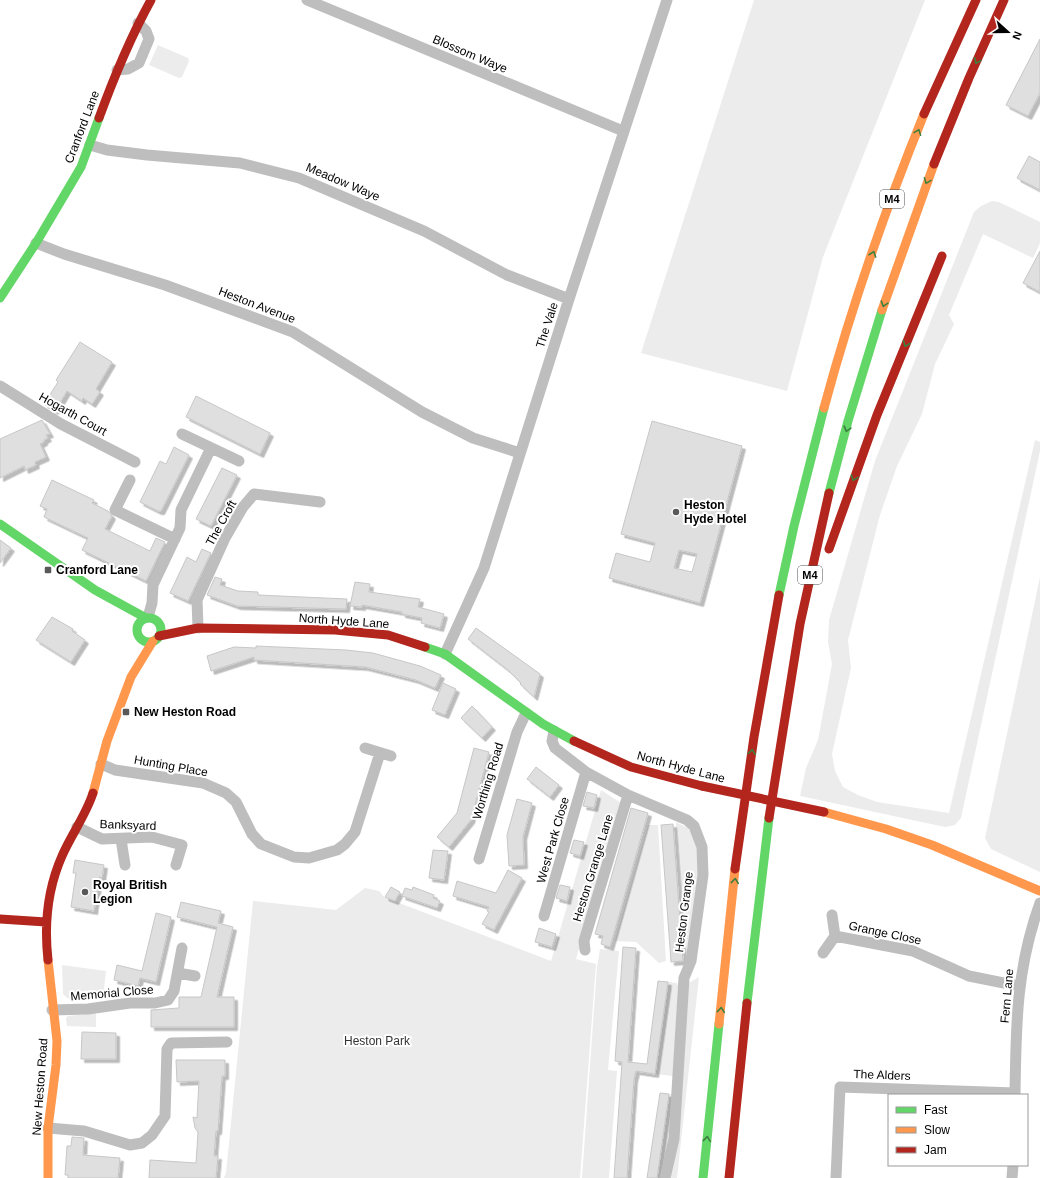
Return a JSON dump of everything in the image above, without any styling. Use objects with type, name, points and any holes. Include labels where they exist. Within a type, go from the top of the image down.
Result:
[{"type":"main road","name":"Cranford Lane","points":[[0,298],[70,187],[90,145],[117,70],[138,23],[151,0]]},
{"type":"main road","name":"M4","points":[[703,1178],[749,768],[764,675],[786,560],[816,440],[855,304],[892,198],[932,95],[976,0]]},
{"type":"main road","name":"M4","points":[[729,1178],[760,892],[775,773],[788,689],[809,580],[834,477],[876,328],[914,216],[952,117],[1004,0]]},
{"type":"main road","points":[[932,95],[952,29]]},
{"type":"main road","points":[[827,556],[833,534],[877,415],[942,256]]},
{"type":"main road","points":[[0,524],[114,602],[131,608],[150,619],[161,628],[156,638],[146,642],[137,633],[114,602]]},
{"type":"main road","points":[[788,689],[818,586]]},
{"type":"main road","points":[[137,633],[139,622],[150,619]]},
{"type":"main road","name":"North Hyde Lane","points":[[150,619],[194,628],[335,630],[388,635],[445,654],[526,713],[554,731],[584,747],[631,767],[702,786],[824,812],[886,828],[932,845],[1040,891]]},
{"type":"main road","name":"North Hyde Lane","points":[[156,638],[194,628]]},
{"type":"main road","name":"New Heston Road","points":[[131,677],[137,633]]},
{"type":"main road","name":"New Heston Road","points":[[48,1178],[48,1128],[57,1041],[52,1010],[46,922],[50,890],[56,870],[91,798],[116,715],[131,677],[156,638]]},
{"type":"main road","points":[[0,919],[46,922]]},
{"type":"street","name":"Blossom Waye","points":[[307,0],[623,131]]},
{"type":"street","name":"The Vale","points":[[445,654],[484,568],[623,131],[667,0]]},
{"type":"street","points":[[117,70],[128,69],[140,63],[149,40],[146,31],[138,23]]},
{"type":"street","name":"Meadow Waye","points":[[90,145],[106,150],[147,156],[240,164],[299,178],[424,231],[507,275],[569,299]]},
{"type":"street","name":"Heston Avenue","points":[[36,243],[64,254],[165,285],[293,332],[422,412],[473,438],[520,453]]},
{"type":"street","name":"Hogarth Court","points":[[0,386],[61,424],[135,462]]},
{"type":"street","points":[[182,434],[239,461]]},
{"type":"street","points":[[150,619],[153,585],[180,528],[181,510],[211,448]]},
{"type":"street","points":[[130,480],[115,510],[175,539]]},
{"type":"street","name":"The Croft","points":[[194,628],[197,600],[226,538],[243,507],[254,494],[320,502]]},
{"type":"street","name":"Worthing Road","points":[[479,859],[517,732],[526,713]]},
{"type":"street","name":"Heston Grange","points":[[554,731],[552,741],[555,748],[586,772],[628,795],[688,820],[694,826],[702,847],[703,875],[691,960],[684,978],[674,1139],[665,1178]]},
{"type":"street","points":[[365,748],[391,756]]},
{"type":"street","name":"Hunting Place","points":[[101,764],[115,770],[203,783],[216,788],[226,793],[236,802],[252,834],[261,844],[294,857],[309,858],[337,850],[345,844],[355,832],[380,753]]},
{"type":"street","name":"West Park Close","points":[[544,916],[586,772]]},
{"type":"street","name":"Heston Grange Lane","points":[[585,950],[584,941],[628,795]]},
{"type":"street","name":"Banksyard","points":[[77,827],[97,838],[152,837],[182,845],[176,865]]},
{"type":"street","points":[[122,838],[125,865]]},
{"type":"street","name":"Fern Lane","points":[[1015,1094],[1019,986],[1027,946],[1040,903]]},
{"type":"street","name":"Grange Close","points":[[824,954],[835,936],[832,915]]},
{"type":"street","name":"Grange Close","points":[[835,936],[913,951],[969,976],[1019,986]]},
{"type":"street","name":"Memorial Close","points":[[52,1010],[88,1009],[130,1003],[155,1003],[168,1000],[174,990],[182,948]]},
{"type":"street","points":[[178,973],[195,976]]},
{"type":"street","points":[[48,1128],[84,1131],[130,1145],[142,1143],[152,1135],[165,1116],[167,1049],[171,1043],[227,1042]]},
{"type":"street","name":"The Alders","points":[[836,1178],[840,1087],[1015,1094]]},
{"type":"street","points":[[1012,1178],[1013,1166]]},
{"type":"green space","points":[[754,0],[925,0],[823,257],[787,391],[641,353]]},
{"type":"green space","points":[[158,45],[188,58],[189,61],[182,77],[179,78],[149,65]]},
{"type":"green space","points":[[992,201],[999,202],[1040,222],[1040,243],[1033,258],[983,234],[949,315],[954,324],[935,364],[922,414],[897,466],[880,515],[848,640],[851,668],[832,754],[835,771],[843,787],[858,795],[877,802],[949,813],[1035,440],[1040,442],[1040,451],[961,818],[955,825],[945,827],[800,796],[806,768],[818,740],[832,664],[828,642],[829,620],[875,461],[974,212],[981,206]]},
{"type":"green space","points":[[1040,577],[1040,872],[991,849],[985,838]]},
{"type":"green space","name":"Heston Park","points":[[601,790],[621,803],[576,959],[596,964],[580,1178],[224,1178],[226,1173],[253,901],[336,910],[365,888],[379,891],[384,897],[551,961]]},
{"type":"green space","points":[[676,822],[688,828],[693,835],[700,859],[686,959]]},
{"type":"green space","points":[[648,825],[658,825],[666,961],[659,963],[636,942],[615,941]]},
{"type":"green space","points":[[600,949],[619,951],[608,1070],[617,1071],[609,1178],[582,1178],[597,967]]},
{"type":"green space","points":[[62,965],[106,971],[103,997],[96,998],[95,990],[83,991],[84,999],[72,1000],[65,996],[63,994]]},
{"type":"green space","points":[[699,977],[677,1178],[670,1178],[687,984]]},
{"type":"green space","points":[[668,982],[677,983],[678,986],[673,1076],[655,1074]]},
{"type":"green space","points":[[96,1013],[96,1027],[67,1026],[66,1018],[68,1016]]},
{"type":"green space","points":[[669,1094],[676,1095],[663,1178],[657,1178]]},
{"type":"building","points":[[1040,39],[1040,93],[1028,116],[1006,105]]},
{"type":"building","points":[[1029,156],[1040,162],[1040,190],[1017,178]]},
{"type":"building","points":[[1040,251],[1040,292],[1023,283]]},
{"type":"building","points":[[80,342],[112,362],[96,389],[100,392],[92,404],[83,398],[82,401],[67,391],[55,411],[44,404],[58,382],[56,380]]},
{"type":"building","points":[[196,396],[270,433],[260,454],[186,417]]},
{"type":"building","points":[[42,420],[50,434],[46,435],[48,438],[40,444],[46,457],[35,462],[36,465],[25,470],[24,466],[0,478],[0,439]]},
{"type":"building","name":"Heston Hyde Hotel","points":[[652,421],[742,446],[700,603],[609,578],[616,553],[650,562],[655,543],[621,534]],"holes":[[[679,550],[697,554],[692,572],[674,568]]]},
{"type":"building","points":[[174,447],[189,455],[161,511],[158,511],[140,502],[160,461],[166,464]]},
{"type":"building","points":[[222,468],[237,475],[211,526],[196,519]]},
{"type":"building","points":[[52,480],[94,500],[92,503],[108,511],[112,516],[105,529],[150,551],[156,538],[165,542],[146,581],[82,550],[88,538],[44,517],[47,509],[40,506]]},
{"type":"building","points":[[0,540],[11,548],[0,563]]},
{"type":"building","points":[[202,549],[211,553],[188,601],[170,593],[187,557],[196,562]]},
{"type":"building","points":[[215,577],[222,579],[220,585],[238,591],[258,592],[258,595],[347,599],[346,609],[237,606],[207,595]]},
{"type":"building","points":[[355,582],[370,584],[369,592],[420,599],[418,607],[444,614],[440,628],[421,623],[422,618],[402,614],[402,612],[362,605],[362,607],[350,606]]},
{"type":"building","points":[[52,617],[73,629],[72,631],[85,640],[71,662],[36,640]]},
{"type":"building","points":[[476,628],[540,674],[534,697],[508,670],[468,639]]},
{"type":"building","points":[[256,646],[346,650],[373,653],[420,666],[441,675],[435,688],[416,680],[365,667],[254,660],[254,657],[211,671],[207,656],[234,647],[256,648]]},
{"type":"building","points":[[443,683],[456,689],[445,715],[432,710]]},
{"type":"building","points":[[472,706],[492,727],[482,738],[461,718]]},
{"type":"building","points":[[474,748],[489,752],[471,820],[449,847],[437,837],[457,813]]},
{"type":"building","points":[[536,767],[559,785],[550,797],[527,779]]},
{"type":"building","points":[[587,792],[597,795],[594,808],[583,806]]},
{"type":"building","points":[[517,799],[532,803],[523,837],[524,865],[509,866],[507,835]]},
{"type":"building","points":[[631,808],[648,813],[610,947],[601,944],[603,936],[595,934]]},
{"type":"building","points":[[673,824],[683,961],[671,962],[661,825]]},
{"type":"building","points":[[574,840],[584,842],[580,856],[570,853]]},
{"type":"building","points":[[433,850],[448,851],[444,880],[429,878]]},
{"type":"building","name":"Royal British Legion","points":[[75,860],[104,865],[102,878],[99,877],[94,911],[71,907],[76,873],[73,873]]},
{"type":"building","points":[[508,870],[522,878],[494,930],[482,924],[489,912],[487,911],[489,907],[453,896],[457,881],[496,893]]},
{"type":"building","points":[[560,885],[570,887],[567,901],[556,898]]},
{"type":"building","points":[[391,887],[400,892],[395,901],[385,897]]},
{"type":"building","points":[[413,887],[434,895],[433,898],[440,901],[437,908],[402,896],[405,888],[412,890]]},
{"type":"building","points":[[181,902],[221,911],[218,923],[233,927],[217,997],[234,997],[234,1027],[151,1027],[151,1010],[179,1008],[179,997],[201,997],[217,927],[177,917]]},
{"type":"building","points":[[156,913],[171,917],[156,982],[140,978],[138,986],[114,980],[117,965],[142,971]]},
{"type":"building","points":[[539,928],[556,934],[552,947],[535,942]]},
{"type":"building","points":[[623,947],[636,948],[628,1062],[647,1064],[658,981],[668,982],[655,1074],[636,1071],[634,1079],[627,1178],[614,1178],[622,1062],[615,1061]]},
{"type":"building","points":[[82,1032],[116,1033],[116,1059],[81,1059]]},
{"type":"building","points":[[176,1060],[225,1060],[225,1076],[222,1076],[218,1131],[216,1131],[214,1156],[218,1156],[216,1178],[149,1178],[150,1160],[196,1163],[198,1132],[195,1128],[193,1117],[197,1118],[199,1081],[177,1082]]},
{"type":"building","points":[[660,1093],[669,1094],[657,1178],[647,1178]]},
{"type":"building","points":[[72,1137],[84,1138],[83,1155],[120,1158],[118,1178],[68,1178],[68,1175],[65,1175],[67,1146],[71,1146]]},
{"type":"traffic: fast","points":[[0,298],[36,243],[81,167],[99,118]]},
{"type":"traffic: fast","points":[[829,493],[848,421],[882,310]]},
{"type":"traffic: fast","points":[[779,595],[794,526],[824,408]]},
{"type":"traffic: fast","points":[[0,524],[95,590],[146,618]]},
{"type":"traffic: fast","points":[[149,618],[158,621],[161,630],[158,639],[149,642],[140,639],[137,630],[140,621],[149,618]]},
{"type":"traffic: fast","points":[[425,647],[445,654],[543,724],[574,741]]},
{"type":"traffic: fast","points":[[747,1003],[769,818]]},
{"type":"traffic: fast","points":[[703,1178],[719,1024]]},
{"type":"traffic: slow","points":[[824,408],[857,296],[896,186],[924,114]]},
{"type":"traffic: slow","points":[[882,310],[934,164]]},
{"type":"traffic: slow","points":[[93,793],[107,741],[131,677],[153,641]]},
{"type":"traffic: slow","points":[[824,812],[886,829],[932,845],[1040,891]]},
{"type":"traffic: slow","points":[[719,1024],[735,869]]},
{"type":"traffic: slow","points":[[48,960],[57,1041],[56,1065],[48,1128],[48,1178]]},
{"type":"traffic: jam","points":[[99,118],[123,58],[151,0]]},
{"type":"traffic: jam","points":[[924,114],[976,0]]},
{"type":"traffic: jam","points":[[934,164],[969,78],[1004,0]]},
{"type":"traffic: jam","points":[[829,549],[877,415],[942,256]]},
{"type":"traffic: jam","points":[[769,818],[800,624],[829,493]]},
{"type":"traffic: jam","points":[[735,869],[754,737],[779,595]]},
{"type":"traffic: jam","points":[[159,636],[198,628],[335,630],[388,635],[425,647]]},
{"type":"traffic: jam","points":[[574,741],[631,767],[702,786]]},
{"type":"traffic: jam","points":[[702,786],[824,812]]},
{"type":"traffic: jam","points":[[48,960],[46,933],[48,907],[53,882],[62,856],[93,793]]},
{"type":"traffic: jam","points":[[0,919],[46,922]]},
{"type":"traffic: jam","points":[[729,1178],[747,1003]]},
{"type":"place","name":"Heston Hyde Hotel","points":[[676,512]]},
{"type":"place","name":"Cranford Lane","points":[[48,570]]},
{"type":"place","name":"New Heston Road","points":[[126,712]]},
{"type":"place","name":"Royal British Legion","points":[[85,892]]}]
